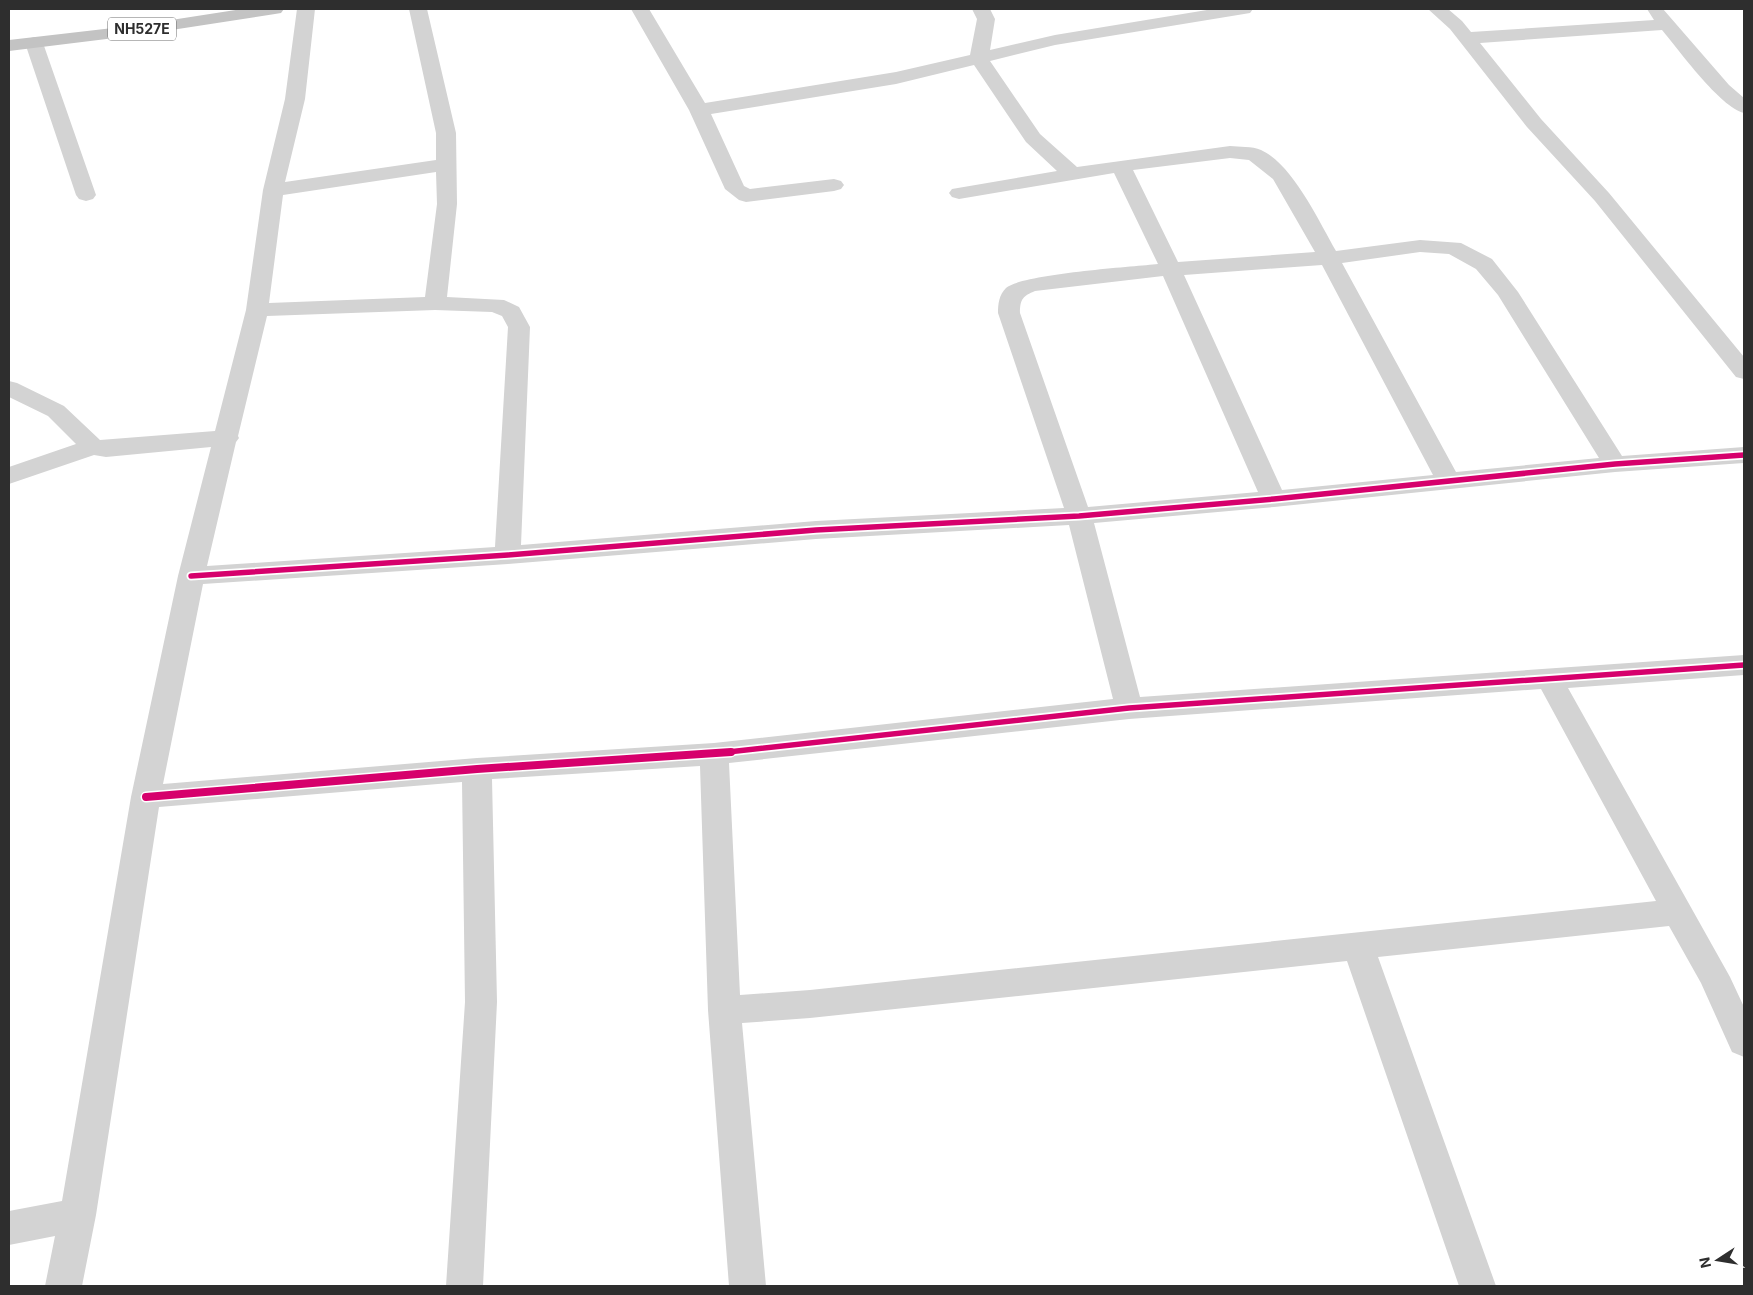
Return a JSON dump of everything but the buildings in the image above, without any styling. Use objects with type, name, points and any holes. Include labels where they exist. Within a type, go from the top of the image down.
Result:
[{"type":"highway","name":"NH527E","points":[[9,46],[139,30],[275,9]]},
{"type":"street","points":[[63,1286],[78,1215],[146,797],[191,576],[257,310],[274,190],[295,100],[306,9]]},
{"type":"street","points":[[418,9],[446,133],[447,204],[435,303]]},
{"type":"street","points":[[640,9],[699,110],[735,189],[746,196],[834,185]]},
{"type":"street","points":[[980,9],[986,19],[979,58],[1033,138],[1072,174]]},
{"type":"street","points":[[699,110],[896,78],[1018,47],[1244,9]]},
{"type":"street","points":[[1437,9],[1456,25],[1534,123],[1602,197],[1744,372]]},
{"type":"street","points":[[1654,9],[1722,89],[1744,107]]},
{"type":"street","points":[[1466,38],[1667,24]]},
{"type":"street","points":[[34,43],[86,195]]},
{"type":"street","points":[[959,193],[1121,166],[1230,152],[1254,154],[1281,175],[1329,258],[1448,480]]},
{"type":"street","points":[[274,190],[446,165]]},
{"type":"street","points":[[1121,166],[1171,269],[1274,499]]},
{"type":"street","points":[[1129,708],[1079,516],[1009,313],[1008,300],[1014,292],[1031,285],[1171,269],[1329,258],[1420,246],[1453,248],[1484,264],[1507,292],[1615,464]]},
{"type":"street","points":[[257,310],[435,303],[496,305],[511,312],[519,327],[508,555]]},
{"type":"street","points":[[9,388],[56,411],[93,447],[106,450],[226,438]]},
{"type":"street","points":[[9,476],[93,447]]},
{"type":"street","points":[[191,576],[508,555],[816,530],[1079,516],[1274,499],[1615,464],[1744,455]]},
{"type":"street","points":[[146,797],[477,769],[714,754],[1129,708],[1744,665]]},
{"type":"street","points":[[1549,679],[1714,977],[1744,1042]]},
{"type":"street","points":[[714,754],[724,1010],[747,1286]]},
{"type":"street","points":[[464,1286],[481,1002],[477,769]]},
{"type":"street","points":[[724,1010],[810,1004],[1678,912]]},
{"type":"street","points":[[1358,947],[1477,1286]]},
{"type":"street","points":[[9,1228],[78,1215]]},
{"type":"cycle path","points":[[191,576],[508,555],[816,530],[1079,516],[1274,499],[1615,464],[1744,455]]},
{"type":"cycle path","points":[[146,797],[477,769],[714,754],[1129,708],[1744,665]]}]
